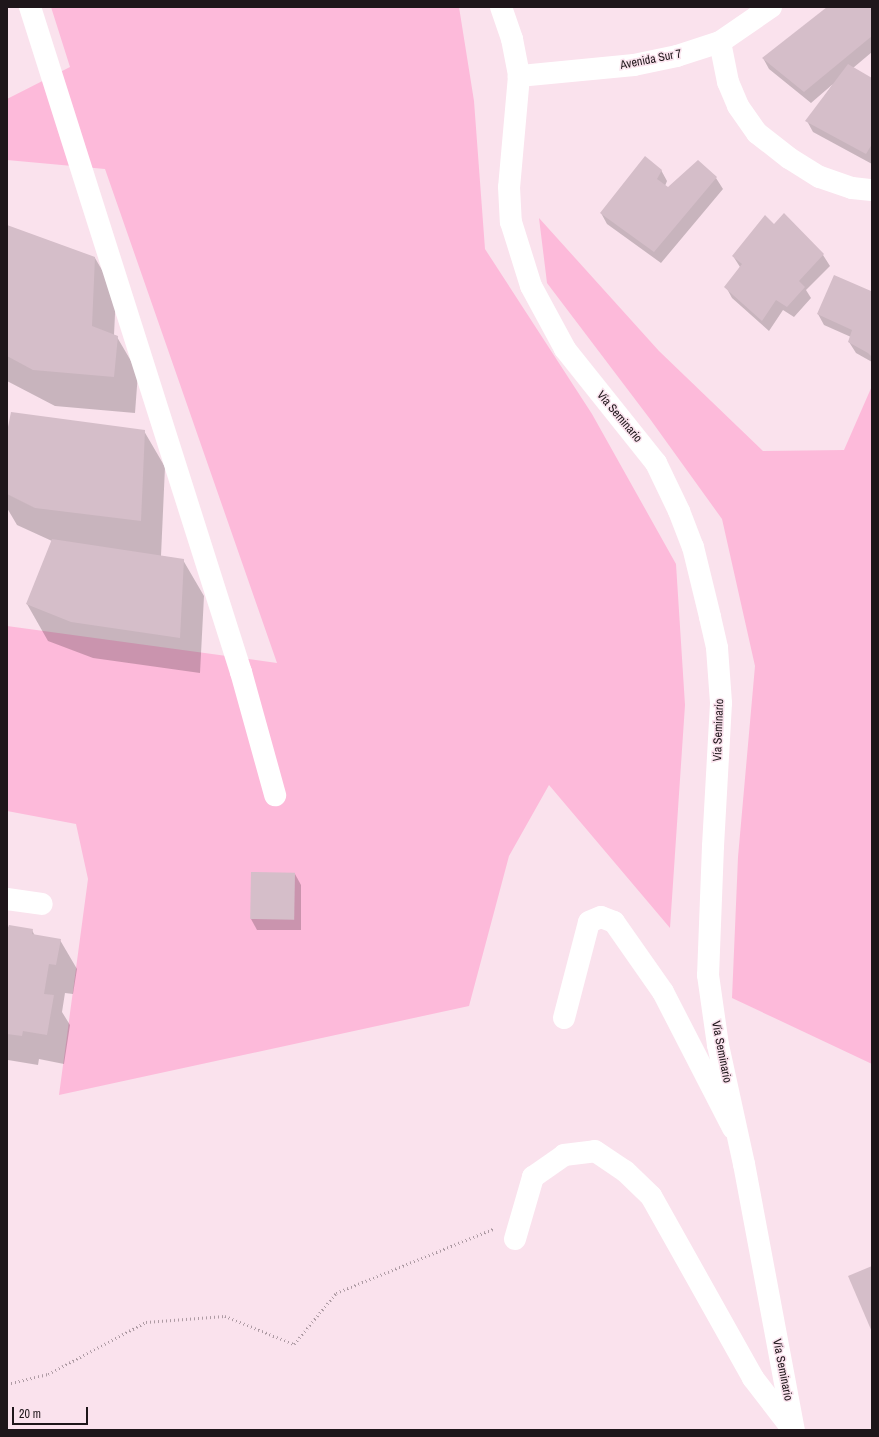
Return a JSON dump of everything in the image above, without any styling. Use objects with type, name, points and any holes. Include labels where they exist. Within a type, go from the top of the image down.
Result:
[{"type":"main road","points":[[30,7],[241,672],[275,795]]},
{"type":"main road","name":"Vía Seminario","points":[[501,7],[512,39],[519,76],[509,187],[511,222],[531,286],[566,349],[656,463],[679,511],[693,547],[715,640],[721,703],[708,975],[718,1045],[738,1139],[793,1430]]},
{"type":"main road","name":"Avenida Sur 7","points":[[519,76],[634,65],[677,56],[720,42],[771,7]]},
{"type":"main road","points":[[720,42],[728,82],[738,106],[757,133],[789,158],[820,177],[852,188],[872,190]]},
{"type":"main road","points":[[7,899],[42,904]]},
{"type":"main road","points":[[564,1018],[589,922],[601,916],[614,922],[663,992],[738,1139]]},
{"type":"main road","points":[[515,1239],[533,1177],[564,1155],[595,1151],[625,1170],[651,1196],[753,1378],[793,1430]]},
{"type":"path","points":[[7,1384],[48,1374],[146,1322],[225,1316],[294,1344],[336,1292],[521,1218]]},
{"type":"shaded area","points":[[51,7],[459,7],[474,101],[485,249],[592,414],[676,564],[685,705],[670,928],[549,785],[509,856],[469,1006],[59,1095],[88,879],[76,824],[7,811],[7,626],[277,663],[105,169],[7,160],[7,99],[70,67]]},
{"type":"shaded area","points":[[539,218],[659,351],[763,451],[844,450],[872,386],[872,1064],[732,998],[738,857],[755,666],[722,519],[650,419],[547,283]]},
{"type":"building","points":[[827,7],[872,7],[872,36],[804,92],[762,58]]},
{"type":"building","points":[[848,64],[872,78],[872,144],[866,154],[805,121]]},
{"type":"building","points":[[645,156],[662,170],[657,179],[668,187],[698,160],[717,177],[654,252],[600,213]]},
{"type":"building","points":[[784,213],[824,254],[799,281],[805,287],[787,307],[776,300],[762,321],[724,287],[742,264],[732,256],[765,215],[774,224]]},
{"type":"building","points":[[7,225],[95,257],[92,326],[118,336],[114,377],[33,370],[7,356]]},
{"type":"building","points":[[834,275],[871,291],[872,290],[872,357],[868,353],[848,342],[852,330],[817,314]]},
{"type":"building","points":[[11,412],[145,430],[141,521],[35,508],[7,494],[7,432]]},
{"type":"building","points":[[52,539],[184,559],[180,638],[71,622],[26,604]]},
{"type":"building","points":[[251,872],[295,873],[294,920],[250,919]]},
{"type":"building","points":[[9,925],[33,929],[32,934],[61,939],[56,965],[49,964],[44,994],[54,995],[47,1035],[23,1031],[22,1036],[7,1034],[7,930]]},
{"type":"building","points":[[872,1266],[872,1332],[848,1276]]}]
